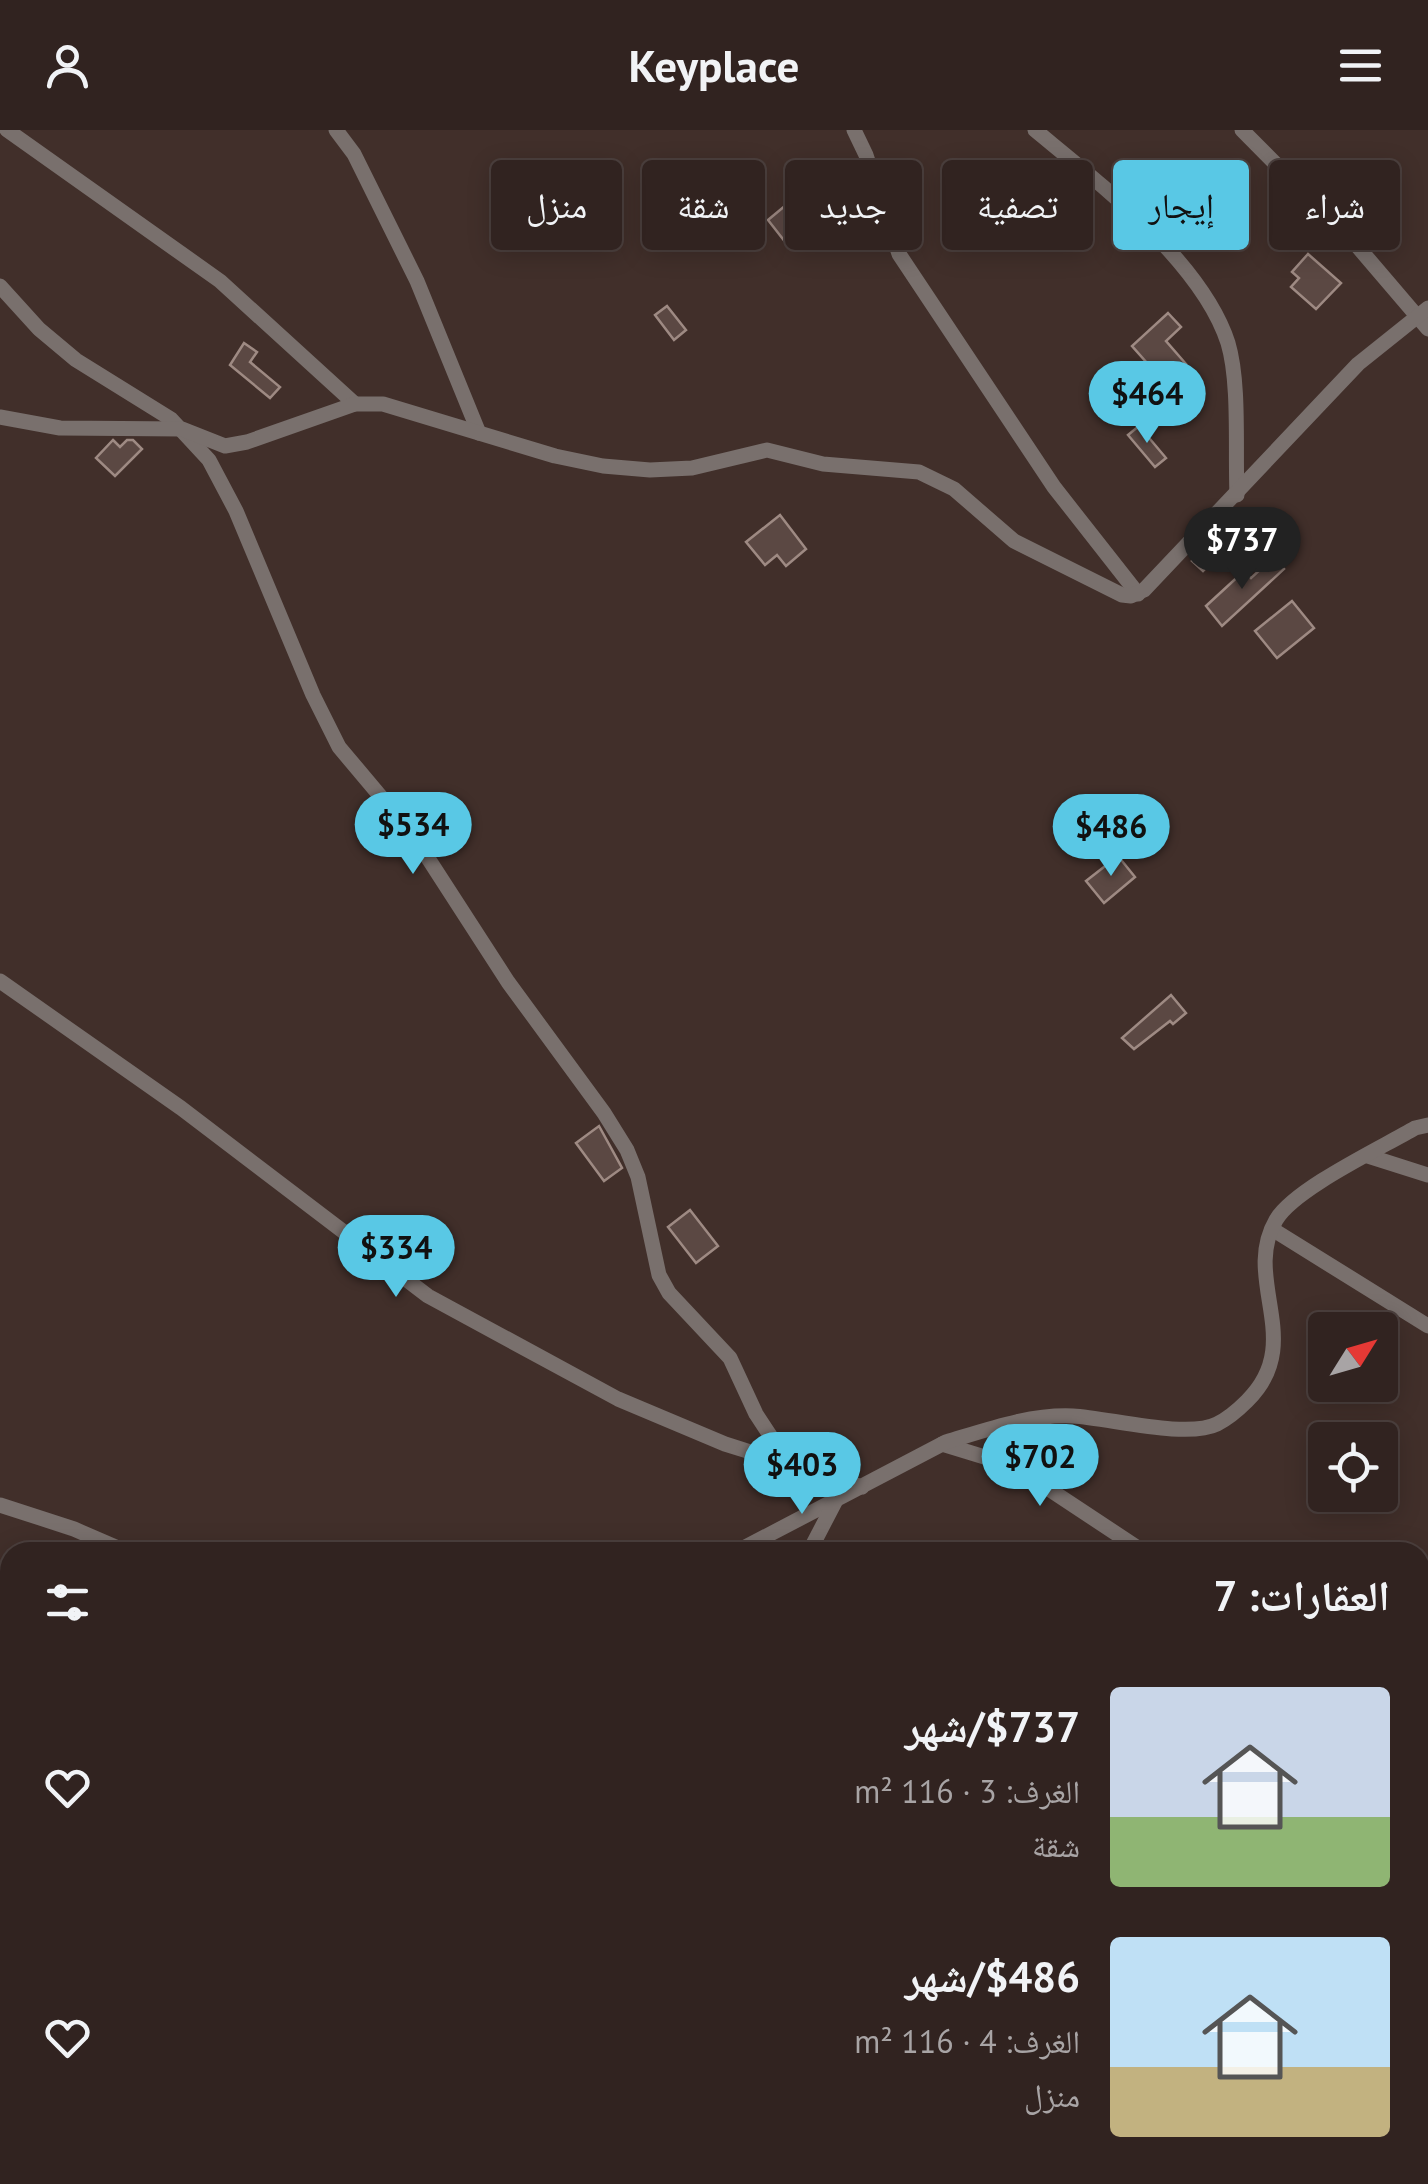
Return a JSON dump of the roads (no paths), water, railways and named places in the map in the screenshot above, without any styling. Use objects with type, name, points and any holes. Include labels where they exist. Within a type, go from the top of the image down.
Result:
[{"type":"street","points":[[7,130],[220,281],[356,404]]},
{"type":"street","points":[[336,130],[354,154],[417,281],[478,433]]},
{"type":"street","points":[[854,130],[899,254],[1054,487],[1138,594]]},
{"type":"street","points":[[1035,130],[1157,239],[1205,294],[1217,314],[1229,346],[1233,382],[1237,495]]},
{"type":"street","points":[[0,417],[60,428],[182,430],[224,446],[248,442],[356,404],[383,404],[580,463],[619,468],[711,466],[749,452],[767,450],[823,464],[918,472],[954,488],[1014,541],[1122,595],[1138,594],[1237,495],[1358,364],[1425,318],[1242,130]]},
{"type":"street","points":[[0,286],[39,329],[76,360],[171,418],[209,460],[236,510],[339,747],[413,835],[508,982],[604,1113],[638,1177],[654,1259],[664,1284],[730,1358],[756,1414],[779,1449],[812,1471]]},
{"type":"street","points":[[0,982],[181,1108],[428,1296],[618,1399],[724,1444],[862,1487]]},
{"type":"street","points":[[756,1542],[942,1444],[1040,1418],[1071,1416],[1193,1430],[1216,1425],[1243,1405],[1272,1368],[1274,1335],[1266,1267],[1272,1228],[1278,1216],[1300,1197],[1416,1128],[1428,1125]]},
{"type":"street","points":[[1368,1156],[1428,1175]]},
{"type":"street","points":[[1272,1228],[1428,1326]]},
{"type":"street","points":[[942,1444],[1014,1466],[1129,1542]]},
{"type":"street","points":[[814,1542],[836,1502]]},
{"type":"street","points":[[0,1505],[105,1542]]}]
